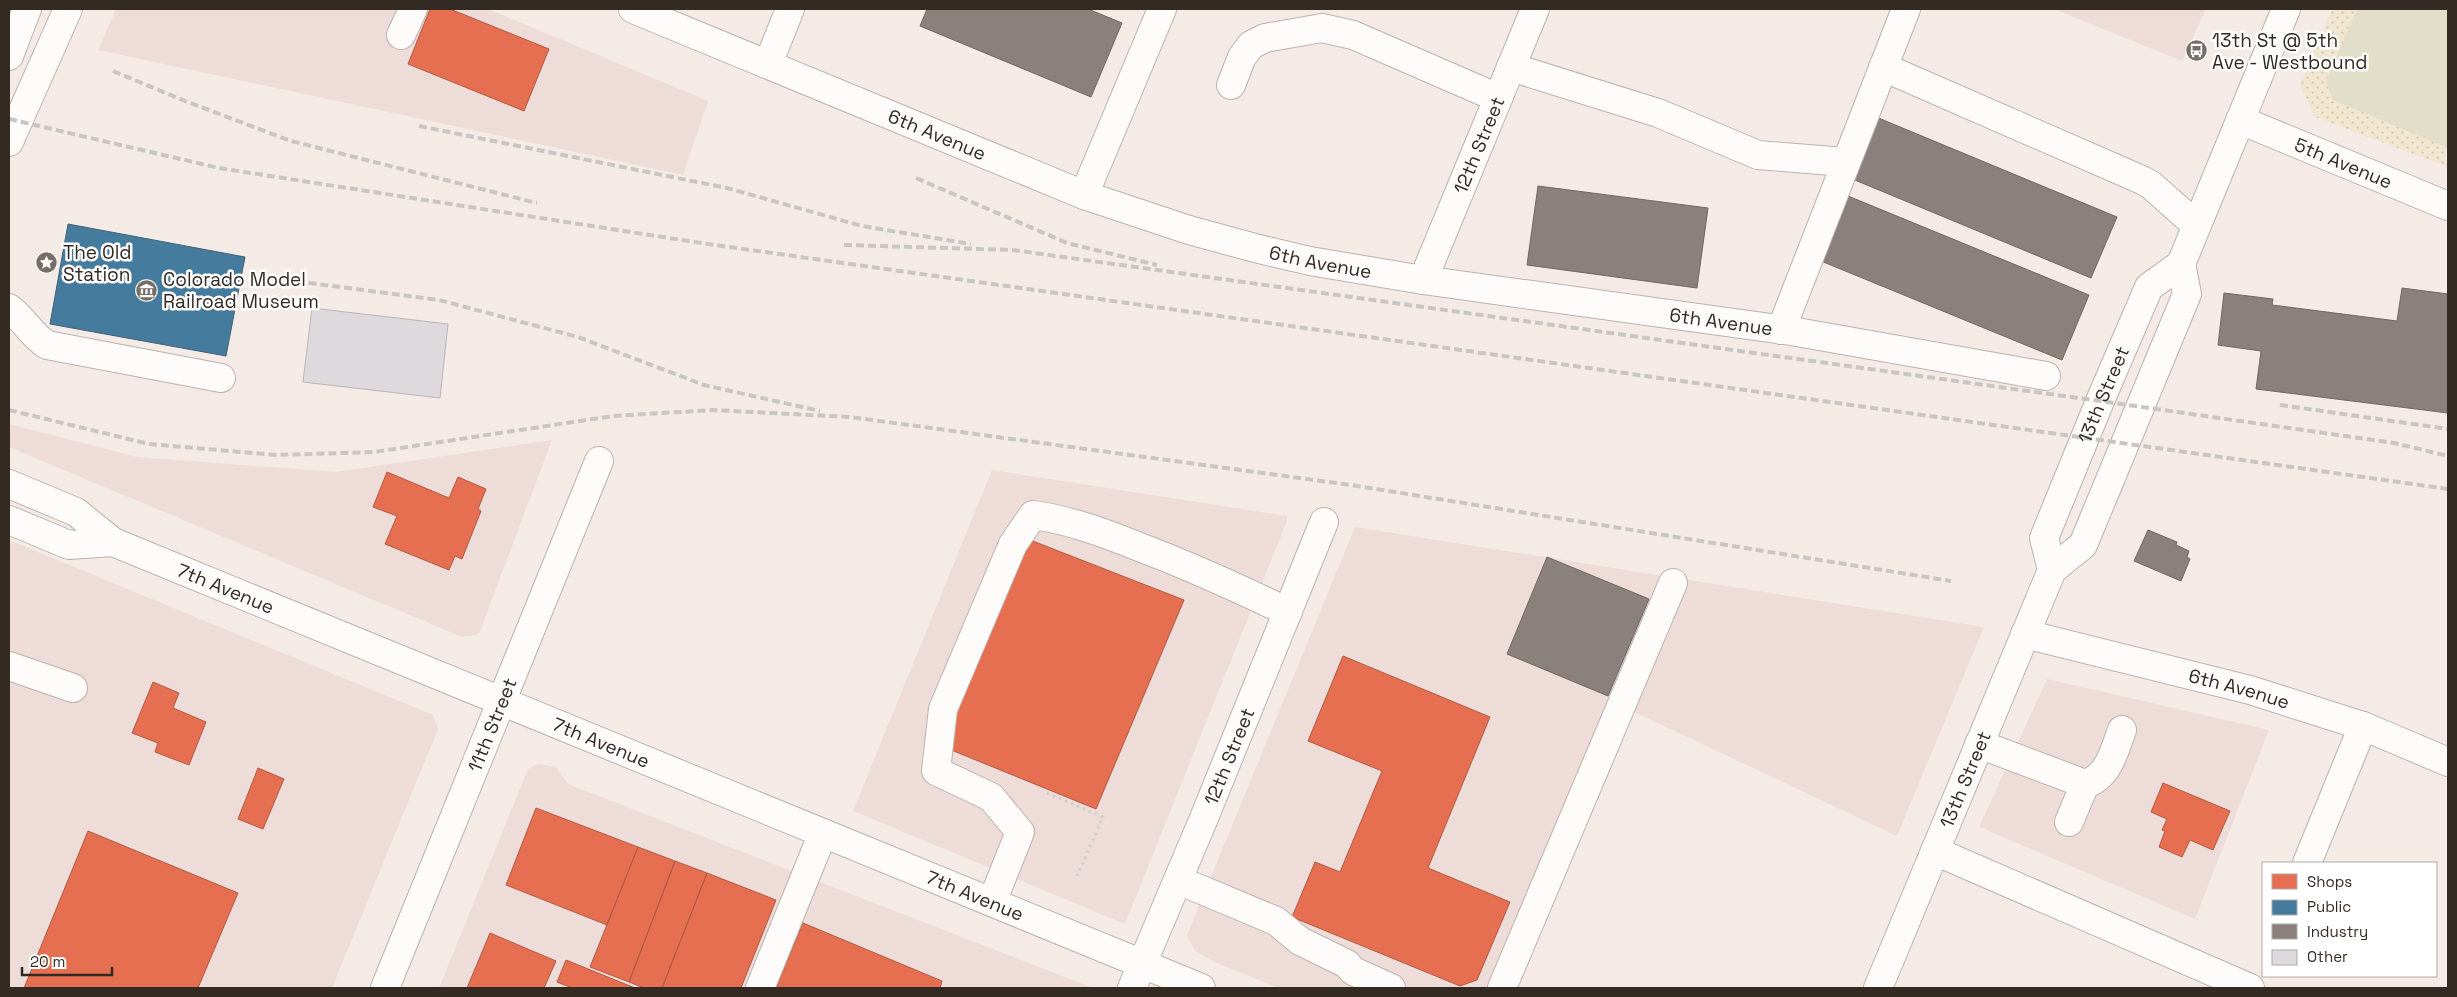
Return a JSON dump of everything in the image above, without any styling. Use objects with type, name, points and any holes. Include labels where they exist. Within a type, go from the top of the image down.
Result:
[{"type":"street","points":[[11,46],[27,9]]},
{"type":"street","points":[[9,142],[68,9]]},
{"type":"street","points":[[401,35],[413,9]]},
{"type":"street","name":"6th Avenue","points":[[633,9],[1084,195],[1172,224],[1255,248],[1310,261],[1423,280],[1781,330],[2046,376]]},
{"type":"street","points":[[768,64],[790,9]]},
{"type":"street","points":[[1084,195],[1162,9]]},
{"type":"street","name":"12th Street","points":[[1423,280],[1535,9]]},
{"type":"street","points":[[1781,330],[1906,9]]},
{"type":"street","points":[[2181,264],[2286,9]]},
{"type":"street","points":[[1231,85],[1242,57],[1251,45],[1265,38],[1322,28],[1354,35],[1498,98]]},
{"type":"street","points":[[1511,67],[1658,113],[1758,156],[1845,162]]},
{"type":"street","points":[[1883,67],[2142,180],[2151,185],[2196,225]]},
{"type":"street","name":"5th Avenue","points":[[2240,120],[2448,206]]},
{"type":"street","name":"13th Street","points":[[1878,988],[2052,570],[2083,546],[2188,294],[2181,264],[2149,287],[2100,401],[2044,538],[2052,570]]},
{"type":"street","points":[[9,308],[33,336],[47,345],[221,378]]},
{"type":"street","name":"11th Street","points":[[385,988],[599,461]]},
{"type":"street","name":"7th Avenue","points":[[9,484],[76,512],[113,542],[992,902],[1137,976],[1201,988]]},
{"type":"street","points":[[992,902],[1020,832],[991,797],[936,771],[943,709],[1013,544],[1033,515],[1062,519],[1128,542],[1208,573],[1288,612]]},
{"type":"street","points":[[9,520],[69,545],[113,542]]},
{"type":"street","name":"12th Street","points":[[1137,976],[1324,522]]},
{"type":"street","points":[[1502,988],[1673,582]]},
{"type":"street","name":"6th Avenue","points":[[2025,634],[2250,690],[2363,726],[2448,762]]},
{"type":"street","points":[[9,666],[73,688]]},
{"type":"street","points":[[2307,862],[2363,726]]},
{"type":"street","points":[[1979,744],[2085,784],[2094,781],[2102,775],[2122,730]]},
{"type":"street","points":[[2069,822],[2085,784]]},
{"type":"street","points":[[760,988],[823,833]]},
{"type":"street","points":[[1935,851],[2250,988]]},
{"type":"street","points":[[1178,880],[1276,921],[1300,942],[1347,964],[1353,971],[1391,988]]},
{"type":"street","points":[[2256,988],[2262,973]]},
{"type":"path","points":[[1047,793],[1103,817],[1077,876]]},
{"type":"shaded area","points":[[116,9],[488,9],[708,101],[683,175],[98,50]]},
{"type":"shaded area","points":[[2054,9],[2206,9],[2182,61]]},
{"type":"shaded area","points":[[2357,9],[2448,9],[2448,148],[2333,100],[2326,81]]},
{"type":"shaded area","points":[[9,424],[137,457],[336,472],[552,440],[479,634],[462,637],[9,447]]},
{"type":"shaded area","points":[[992,470],[1287,516],[1287,521],[1125,924],[853,811]]},
{"type":"shaded area","points":[[1355,527],[1984,627],[1897,836],[1630,710],[1512,988],[1278,988],[1219,964],[1195,951],[1187,935]]},
{"type":"shaded area","points":[[9,540],[433,715],[438,729],[332,988],[9,988]]},
{"type":"shaded area","points":[[2047,679],[2269,730],[2195,919],[1979,827]]},
{"type":"shaded area","points":[[538,764],[556,767],[568,784],[1093,988],[439,988],[528,769]]},
{"type":"sand","points":[[2332,9],[2448,9],[2448,137],[2445,160],[2448,167],[2315,117],[2300,85]]},
{"type":"building: Shops","points":[[430,9],[450,9],[549,49],[524,111],[408,64]]},
{"type":"building: Shops","points":[[387,472],[449,498],[458,477],[486,489],[478,509],[481,511],[462,559],[455,556],[449,570],[385,544],[397,516],[373,507]]},
{"type":"building: Shops","points":[[1025,538],[1184,600],[1096,809],[939,745]]},
{"type":"building: Shops","points":[[1343,656],[1490,717],[1428,868],[1510,902],[1477,980],[1460,986],[1292,917],[1315,862],[1340,872],[1382,771],[1308,741]]},
{"type":"building: Shops","points":[[153,682],[179,693],[173,708],[206,722],[189,765],[155,752],[158,743],[132,733]]},
{"type":"building: Shops","points":[[258,768],[284,779],[263,829],[238,819]]},
{"type":"building: Shops","points":[[2163,783],[2230,811],[2213,850],[2190,840],[2182,857],[2159,847],[2165,831],[2162,830],[2167,819],[2151,812]]},
{"type":"building: Shops","points":[[536,808],[638,847],[607,925],[506,885]]},
{"type":"building: Shops","points":[[88,831],[238,893],[198,988],[24,988]]},
{"type":"building: Shops","points":[[638,847],[675,861],[629,982],[590,967]]},
{"type":"building: Shops","points":[[675,861],[707,873],[662,988],[644,988],[629,982]]},
{"type":"building: Shops","points":[[707,873],[776,900],[741,988],[662,988]]},
{"type":"building: Shops","points":[[803,923],[942,981],[940,988],[776,988]]},
{"type":"building: Shops","points":[[490,933],[556,961],[544,988],[467,988]]},
{"type":"building: Shops","points":[[566,960],[635,988],[572,988],[557,982]]},
{"type":"building: Public","name":"Colorado Model Railroad Museum","points":[[68,224],[245,257],[226,356],[50,324]]},
{"type":"building: Industry","points":[[927,9],[1088,9],[1122,23],[1091,97],[920,26]]},
{"type":"building: Industry","points":[[1876,117],[2117,217],[2091,278],[1850,178]]},
{"type":"building: Industry","points":[[1538,186],[1708,208],[1697,288],[1527,265]]},
{"type":"building: Industry","points":[[1848,196],[2089,295],[2062,360],[1821,261]]},
{"type":"building: Industry","points":[[2402,288],[2448,294],[2448,413],[2256,389],[2261,351],[2218,345],[2224,293],[2273,299],[2272,305],[2397,321]]},
{"type":"building: Industry","points":[[2148,530],[2177,542],[2176,545],[2189,551],[2187,557],[2190,559],[2181,581],[2134,561]]},
{"type":"building: Industry","points":[[1547,557],[1649,599],[1608,696],[1507,654]]},
{"type":"building: Other","points":[[312,308],[448,324],[440,398],[303,382]]},
{"type":"railway","points":[[113,71],[185,101],[291,141],[537,203]]},
{"type":"railway","points":[[9,119],[219,168],[701,243],[2448,489]]},
{"type":"railway","points":[[419,126],[727,188],[862,226],[971,244]]},
{"type":"railway","points":[[916,178],[1067,243],[1157,265]]},
{"type":"railway","points":[[844,245],[1013,250],[2394,443],[2448,456]]},
{"type":"railway","points":[[249,275],[439,300],[578,337],[704,385],[820,411]]},
{"type":"railway","points":[[2280,405],[2448,429]]},
{"type":"railway","points":[[9,410],[149,444],[276,455],[374,452],[613,416],[713,410],[850,417],[1351,485],[1951,581]]},
{"type":"place","name":"13th St @ 5th Ave - Westbound","points":[[2196,51]]},
{"type":"place","name":"The Old Station","points":[[47,263]]},
{"type":"place","name":"Colorado Model Railroad Museum","points":[[147,290]]}]
